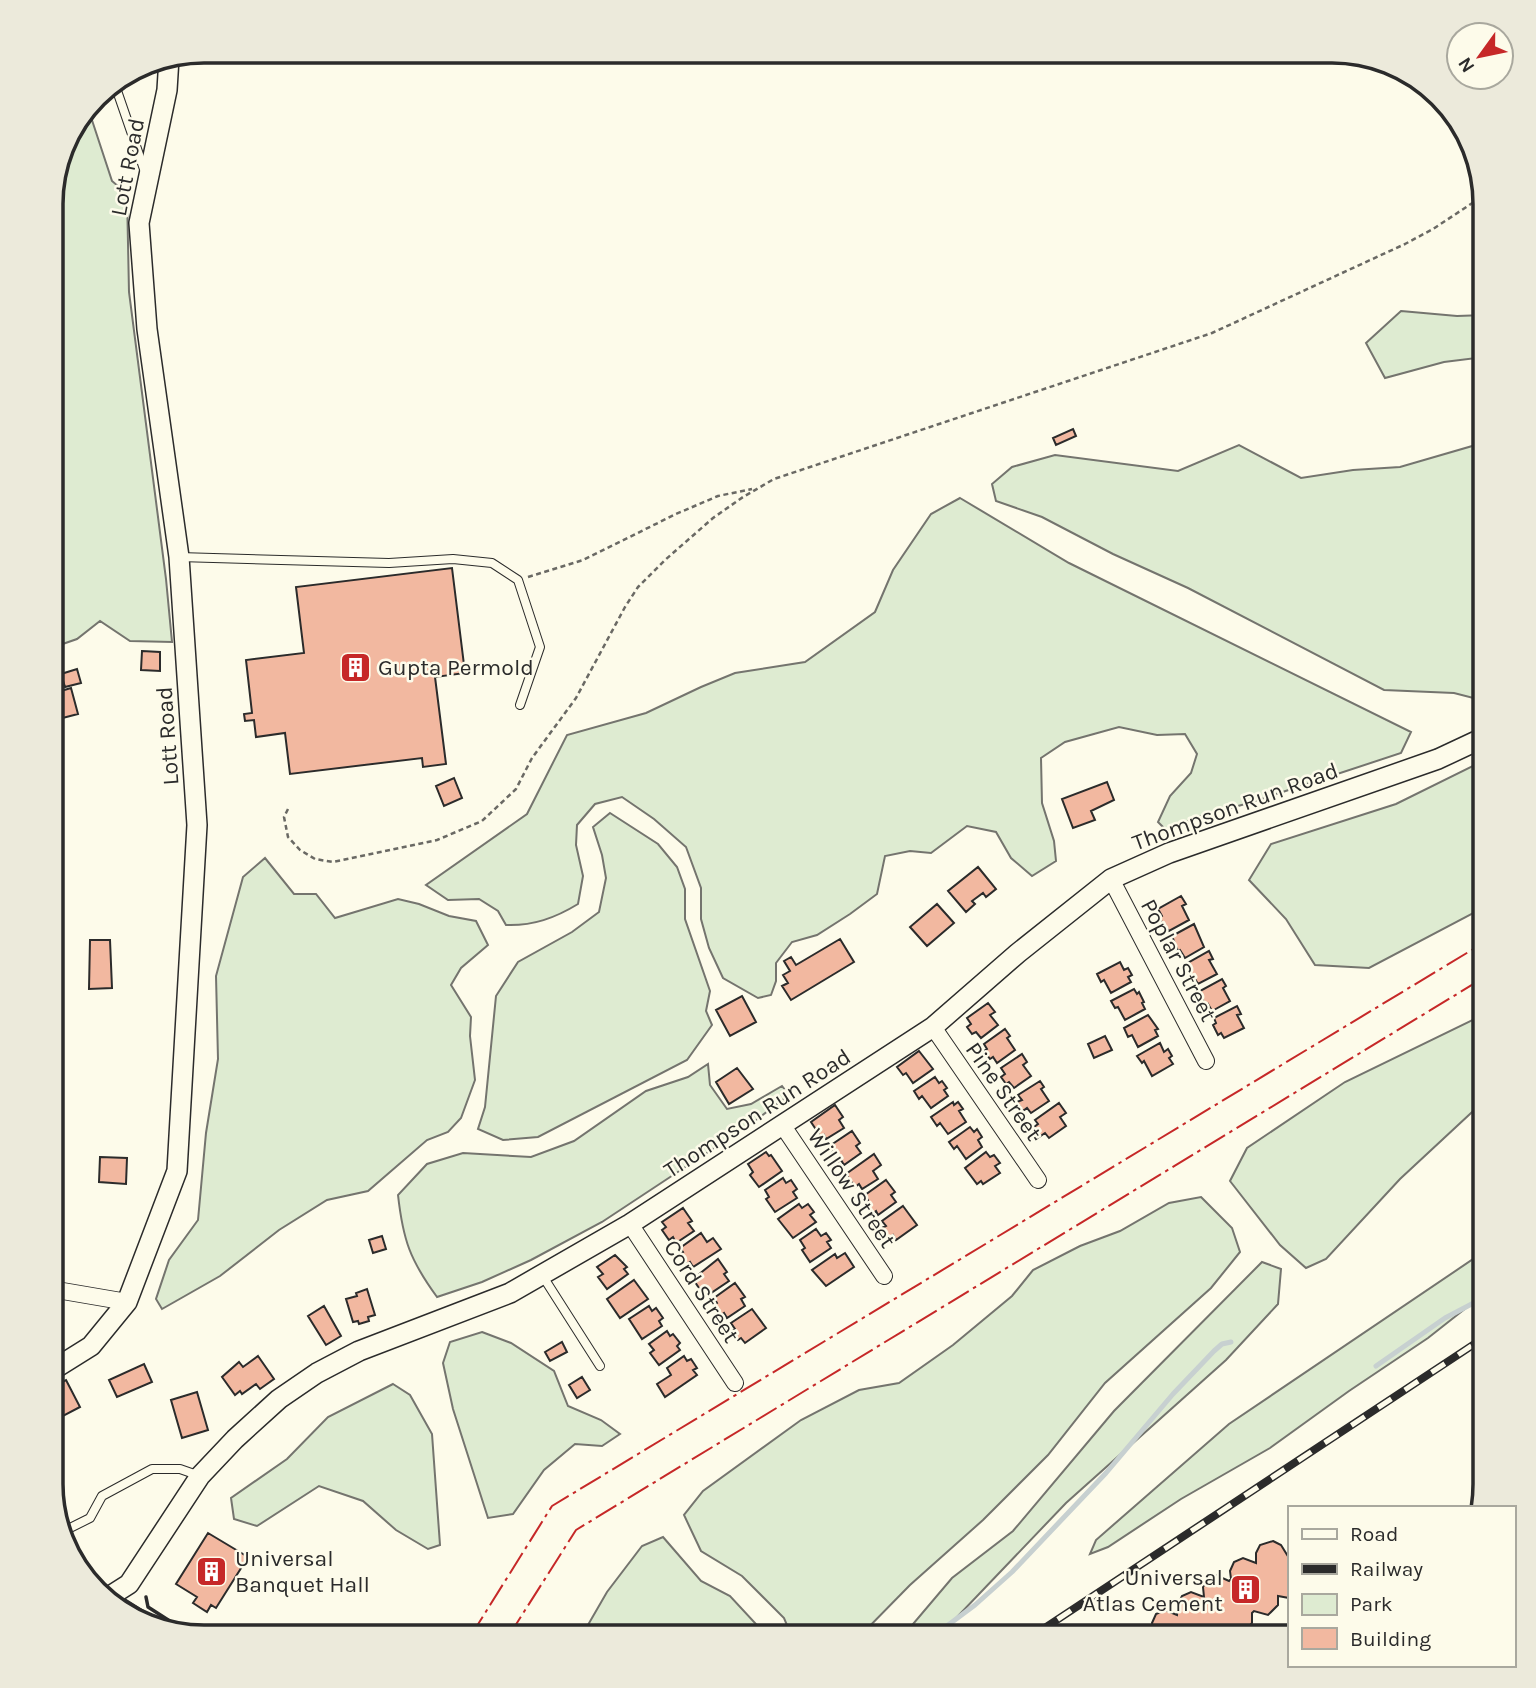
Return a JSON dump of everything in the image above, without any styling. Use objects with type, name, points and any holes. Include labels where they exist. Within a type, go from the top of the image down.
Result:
[{"type":"street","name":"Lott Road","points":[[63,1364],[91,1346],[127,1302],[177,1171],[197,825],[179,556],[147,329],[139,223],[167,90],[168,68]]},
{"type":"street","name":"Thompson Run Road","points":[[115,1593],[130,1584],[200,1476],[235,1438],[279,1399],[317,1373],[359,1351],[510,1293],[630,1224],[933,1027],[1018,953],[1111,879],[1169,853],[1438,760],[1473,743]]},
{"type":"street","name":"Poplar Street","points":[[1111,879],[1206,1061]]},
{"type":"street","name":"Pine Street","points":[[933,1027],[1038,1180]]},
{"type":"street","name":"Willow Street","points":[[783,1126],[884,1276]]},
{"type":"street","name":"Cord Street","points":[[630,1224],[735,1382]]},
{"type":"street","points":[[63,1291],[127,1302]]},
{"type":"lane","points":[[118,93],[148,181]]},
{"type":"lane","points":[[179,556],[389,563],[453,559],[492,563],[518,580],[540,647],[520,705]]},
{"type":"lane","points":[[542,1275],[600,1366]]},
{"type":"lane","points":[[70,1528],[90,1518],[102,1496],[152,1469],[180,1469],[200,1476]]},
{"type":"path","points":[[288,809],[285,817],[288,838],[300,850],[315,859],[332,862],[437,840],[482,821],[516,789],[532,758],[576,698],[638,587],[701,528],[755,489],[774,479],[1212,333],[1405,244],[1473,203]]},
{"type":"path","points":[[518,580],[583,560],[718,496],[755,489]]},
{"type":"green space","points":[[92,119],[112,181],[127,194],[129,292],[172,642],[130,641],[100,621],[77,639],[63,644],[63,195],[74,150]]},
{"type":"green space","points":[[1401,311],[1473,315],[1473,358],[1444,362],[1385,378],[1366,343]]},
{"type":"green space","points":[[1239,445],[1301,478],[1353,470],[1400,467],[1473,446],[1473,698],[1454,693],[1384,690],[1188,588],[1113,554],[1042,517],[996,501],[992,484],[1012,467],[1055,455],[1178,471]]},
{"type":"green space","points":[[960,498],[1069,563],[1411,732],[1401,753],[1201,816],[1166,830],[1158,822],[1170,796],[1191,773],[1197,754],[1185,734],[1157,735],[1119,727],[1065,742],[1041,758],[1042,803],[1054,841],[1056,861],[1032,876],[1011,858],[996,832],[967,826],[931,853],[910,851],[885,856],[877,894],[817,935],[792,942],[776,963],[776,981],[771,995],[758,998],[723,978],[709,948],[701,919],[701,888],[686,847],[654,819],[622,797],[595,804],[577,825],[576,845],[583,876],[578,904],[561,913],[535,922],[506,925],[498,911],[479,899],[448,900],[426,885],[527,814],[567,735],[646,713],[735,673],[805,662],[875,612],[893,570],[931,514]]},
{"type":"green space","points":[[1473,766],[1473,913],[1369,968],[1315,965],[1286,919],[1249,880],[1271,844],[1396,804]]},
{"type":"green space","points":[[610,813],[658,844],[677,867],[685,889],[685,919],[710,991],[706,1011],[712,1025],[687,1060],[538,1137],[503,1140],[478,1129],[485,1107],[496,996],[518,962],[572,932],[599,912],[606,878],[593,827]]},
{"type":"green space","points":[[265,858],[294,894],[316,894],[335,918],[398,899],[449,916],[476,921],[488,945],[461,968],[451,985],[471,1017],[470,1036],[475,1080],[461,1118],[448,1132],[427,1140],[368,1191],[327,1200],[279,1230],[220,1276],[162,1309],[156,1299],[169,1260],[198,1220],[206,1133],[218,1059],[216,976],[243,877]]},
{"type":"green space","points":[[1473,1020],[1473,1111],[1400,1179],[1326,1259],[1306,1268],[1280,1245],[1230,1181],[1247,1148],[1345,1082]]},
{"type":"green space","points":[[708,1064],[710,1085],[727,1109],[751,1104],[782,1086],[789,1095],[752,1123],[602,1222],[531,1260],[482,1282],[437,1297],[409,1249],[398,1195],[427,1164],[463,1153],[531,1157],[574,1141],[646,1091],[688,1077]]},
{"type":"green space","points":[[1201,1197],[1232,1228],[1240,1252],[1211,1288],[1105,1383],[1048,1455],[871,1625],[787,1625],[784,1618],[742,1576],[701,1551],[684,1515],[703,1491],[801,1420],[859,1390],[899,1383],[953,1345],[1012,1296],[1033,1270],[1080,1246],[1120,1231],[1169,1203]]},
{"type":"green space","points":[[1473,1259],[1473,1302],[1428,1338],[1270,1448],[1181,1499],[1108,1547],[1090,1554],[1096,1540],[1229,1424]]},
{"type":"green space","points":[[1262,1262],[1281,1269],[1278,1304],[1226,1360],[1066,1503],[949,1625],[912,1625],[952,1578],[1013,1531],[1114,1411]]},
{"type":"green space","points":[[482,1332],[511,1343],[554,1371],[568,1406],[601,1420],[620,1434],[602,1446],[575,1444],[544,1470],[513,1514],[488,1518],[453,1409],[443,1363],[450,1342]]},
{"type":"green space","points":[[393,1384],[410,1395],[432,1434],[440,1545],[428,1549],[396,1530],[363,1501],[319,1486],[257,1526],[234,1519],[231,1498],[287,1459],[328,1417]]},
{"type":"green space","points":[[663,1537],[701,1581],[730,1596],[757,1625],[588,1625],[607,1592],[642,1546]]},
{"type":"building","points":[[1073,429],[1076,436],[1056,445],[1053,438]]},
{"type":"building","name":"Gupta Permold","points":[[452,568],[465,673],[435,677],[446,764],[423,767],[422,758],[290,774],[285,733],[256,737],[254,720],[245,721],[244,714],[252,713],[246,660],[304,653],[296,587]]},
{"type":"building","points":[[142,651],[160,652],[160,671],[141,670]]},
{"type":"building","points":[[77,669],[81,683],[65,687],[63,673]]},
{"type":"building","points":[[71,688],[78,714],[63,718],[63,690]]},
{"type":"building","points":[[454,778],[462,798],[444,806],[436,786]]},
{"type":"building","points":[[1107,782],[1114,800],[1091,811],[1095,820],[1073,828],[1062,799]]},
{"type":"building","points":[[978,867],[996,889],[986,897],[983,893],[972,901],[975,904],[966,912],[948,891]]},
{"type":"building","points":[[1181,896],[1186,904],[1182,906],[1189,920],[1169,931],[1159,918],[1162,916],[1158,909]]},
{"type":"building","points":[[937,904],[954,923],[927,946],[910,927]]},
{"type":"building","points":[[1194,924],[1204,947],[1185,958],[1180,950],[1178,951],[1172,936]]},
{"type":"building","points":[[840,939],[854,962],[791,1000],[782,986],[788,983],[783,975],[790,971],[784,961],[791,957],[796,965]]},
{"type":"building","points":[[90,940],[110,940],[112,988],[89,989]]},
{"type":"building","points":[[1209,951],[1213,959],[1209,960],[1217,974],[1198,984],[1194,977],[1190,979],[1185,971],[1189,970],[1186,964]]},
{"type":"building","points":[[1120,962],[1124,970],[1128,968],[1132,975],[1128,977],[1131,982],[1111,993],[1097,974]]},
{"type":"building","points":[[1222,979],[1226,986],[1223,988],[1230,1001],[1212,1011],[1208,1004],[1205,1006],[1200,991]]},
{"type":"building","points":[[1134,989],[1137,994],[1139,992],[1145,1009],[1125,1020],[1111,1001]]},
{"type":"building","points":[[742,996],[756,1022],[730,1036],[716,1010]]},
{"type":"building","points":[[988,1003],[995,1012],[990,1015],[998,1025],[981,1038],[976,1032],[972,1034],[967,1027],[971,1024],[967,1018]]},
{"type":"building","points":[[1237,1006],[1241,1014],[1237,1015],[1244,1028],[1224,1038],[1221,1033],[1218,1035],[1213,1025],[1216,1023],[1214,1018]]},
{"type":"building","points":[[1148,1015],[1158,1029],[1155,1030],[1158,1036],[1138,1047],[1132,1035],[1128,1037],[1124,1028]]},
{"type":"building","points":[[1005,1029],[1015,1050],[997,1063],[984,1051],[987,1049],[984,1044]]},
{"type":"building","points":[[1105,1036],[1112,1050],[1094,1058],[1088,1044]]},
{"type":"building","points":[[1160,1043],[1164,1052],[1168,1049],[1173,1064],[1152,1076],[1144,1061],[1142,1063],[1137,1056]]},
{"type":"building","points":[[919,1051],[933,1069],[913,1083],[906,1073],[903,1075],[897,1067]]},
{"type":"building","points":[[1022,1054],[1027,1062],[1023,1065],[1031,1076],[1014,1088],[1009,1082],[1006,1084],[1001,1077],[1005,1074],[1001,1068]]},
{"type":"building","points":[[737,1068],[753,1089],[729,1104],[716,1082]]},
{"type":"building","points":[[935,1077],[947,1088],[944,1090],[948,1096],[931,1108],[922,1096],[919,1099],[914,1091]]},
{"type":"building","points":[[1040,1081],[1044,1087],[1041,1089],[1049,1101],[1031,1113],[1027,1108],[1023,1111],[1017,1102],[1022,1100],[1018,1095]]},
{"type":"building","points":[[953,1102],[954,1105],[958,1102],[963,1109],[959,1111],[966,1122],[948,1134],[940,1123],[937,1126],[931,1117]]},
{"type":"building","points":[[1059,1103],[1066,1113],[1060,1117],[1066,1126],[1049,1138],[1045,1133],[1036,1139],[1030,1130],[1038,1124],[1035,1120]]},
{"type":"building","points":[[835,1105],[843,1117],[839,1120],[844,1128],[826,1139],[824,1135],[821,1137],[811,1122]]},
{"type":"building","points":[[970,1127],[974,1132],[977,1129],[982,1137],[978,1140],[982,1147],[966,1159],[957,1146],[954,1149],[949,1142]]},
{"type":"building","points":[[852,1131],[860,1143],[856,1146],[861,1153],[844,1165],[841,1160],[838,1162],[831,1152],[834,1150],[831,1145]]},
{"type":"building","points":[[766,1152],[782,1171],[759,1187],[750,1175],[753,1172],[748,1164]]},
{"type":"building","points":[[986,1152],[990,1157],[994,1155],[1000,1163],[995,1166],[1000,1173],[983,1184],[981,1181],[977,1184],[965,1168]]},
{"type":"building","points":[[874,1154],[881,1165],[873,1171],[878,1179],[862,1189],[859,1184],[855,1187],[846,1174]]},
{"type":"building","points":[[100,1157],[127,1158],[126,1184],[99,1182]]},
{"type":"building","points":[[783,1178],[786,1183],[791,1180],[797,1189],[793,1192],[797,1198],[775,1212],[766,1199],[769,1197],[765,1190]]},
{"type":"building","points":[[886,1180],[895,1192],[891,1195],[896,1202],[878,1215],[876,1211],[872,1214],[864,1202],[868,1200],[865,1195]]},
{"type":"building","points":[[799,1204],[802,1208],[808,1204],[814,1212],[810,1215],[816,1222],[793,1238],[778,1219]]},
{"type":"building","points":[[903,1206],[917,1225],[896,1240],[893,1235],[889,1238],[882,1228],[886,1226],[882,1221]]},
{"type":"building","points":[[683,1208],[692,1221],[688,1223],[694,1231],[676,1243],[673,1237],[669,1240],[662,1230],[666,1227],[662,1222]]},
{"type":"building","points":[[816,1229],[821,1236],[826,1233],[831,1240],[827,1242],[831,1248],[810,1262],[802,1250],[805,1248],[800,1240]]},
{"type":"building","points":[[701,1233],[707,1242],[713,1238],[721,1249],[693,1267],[690,1262],[687,1264],[680,1254],[683,1252],[680,1248]]},
{"type":"building","points":[[382,1236],[386,1249],[373,1253],[369,1240]]},
{"type":"building","points":[[845,1253],[854,1267],[826,1286],[812,1270],[835,1254],[837,1258]]},
{"type":"building","points":[[615,1255],[627,1267],[624,1269],[628,1274],[607,1289],[598,1277],[603,1274],[597,1267]]},
{"type":"building","points":[[718,1259],[727,1272],[724,1274],[729,1281],[711,1293],[707,1287],[701,1291],[693,1279]]},
{"type":"building","points":[[634,1280],[648,1299],[620,1318],[607,1299]]},
{"type":"building","points":[[735,1283],[745,1297],[741,1299],[745,1306],[727,1318],[724,1313],[721,1315],[714,1305],[717,1303],[714,1298]]},
{"type":"building","points":[[367,1289],[375,1315],[368,1317],[369,1321],[359,1324],[358,1321],[353,1322],[346,1299]]},
{"type":"building","points":[[324,1306],[341,1336],[326,1345],[308,1316]]},
{"type":"building","points":[[649,1306],[652,1311],[656,1308],[663,1318],[659,1321],[662,1326],[642,1339],[629,1319]]},
{"type":"building","points":[[752,1309],[766,1328],[745,1343],[735,1336],[731,1323]]},
{"type":"building","points":[[667,1331],[680,1343],[677,1346],[680,1350],[659,1365],[650,1353],[654,1350],[649,1344]]},
{"type":"building","points":[[562,1342],[567,1352],[550,1361],[545,1352]]},
{"type":"building","points":[[258,1356],[274,1379],[260,1389],[256,1384],[242,1394],[240,1391],[235,1395],[222,1377],[239,1362],[243,1367]]},
{"type":"building","points":[[684,1356],[687,1361],[691,1359],[697,1368],[693,1370],[697,1375],[665,1397],[657,1384],[671,1375],[667,1368]]},
{"type":"building","points":[[144,1364],[152,1382],[117,1397],[109,1380]]},
{"type":"building","points":[[582,1377],[590,1390],[577,1398],[569,1385]]},
{"type":"building","points":[[66,1380],[80,1407],[63,1416],[63,1382]]},
{"type":"building","points":[[197,1392],[208,1430],[182,1438],[171,1400]]},
{"type":"building","name":"Universal Banquet Hall","points":[[208,1533],[248,1557],[216,1608],[211,1605],[207,1612],[193,1603],[197,1597],[176,1584]]},
{"type":"building","name":"Universal Atlas Cement","points":[[1273,1541],[1281,1545],[1288,1556],[1288,1598],[1278,1596],[1278,1605],[1268,1615],[1254,1611],[1250,1625],[1152,1625],[1156,1614],[1165,1610],[1177,1615],[1182,1596],[1191,1592],[1204,1597],[1203,1587],[1208,1579],[1216,1575],[1229,1581],[1234,1562],[1243,1558],[1256,1563],[1256,1553],[1260,1545]]},
{"type":"waterway","points":[[1376,1366],[1445,1318],[1473,1303]]},
{"type":"waterway","points":[[948,1625],[1012,1572],[1106,1473],[1173,1394],[1214,1351],[1222,1344],[1231,1342]]},
{"type":"railway","points":[[1049,1625],[1473,1345]]},
{"type":"wall","points":[[146,1597],[148,1607],[169,1620]]},
{"type":"power","points":[[478,1625],[552,1506],[1473,949]]},
{"type":"power","points":[[516,1625],[576,1530],[1473,984]]},
{"type":"place","name":"Gupta Permold","points":[[355,667]]},
{"type":"place","name":"Universal Banquet Hall","points":[[212,1571]]},
{"type":"place","name":"Universal Atlas Cement","points":[[1246,1590]]}]
